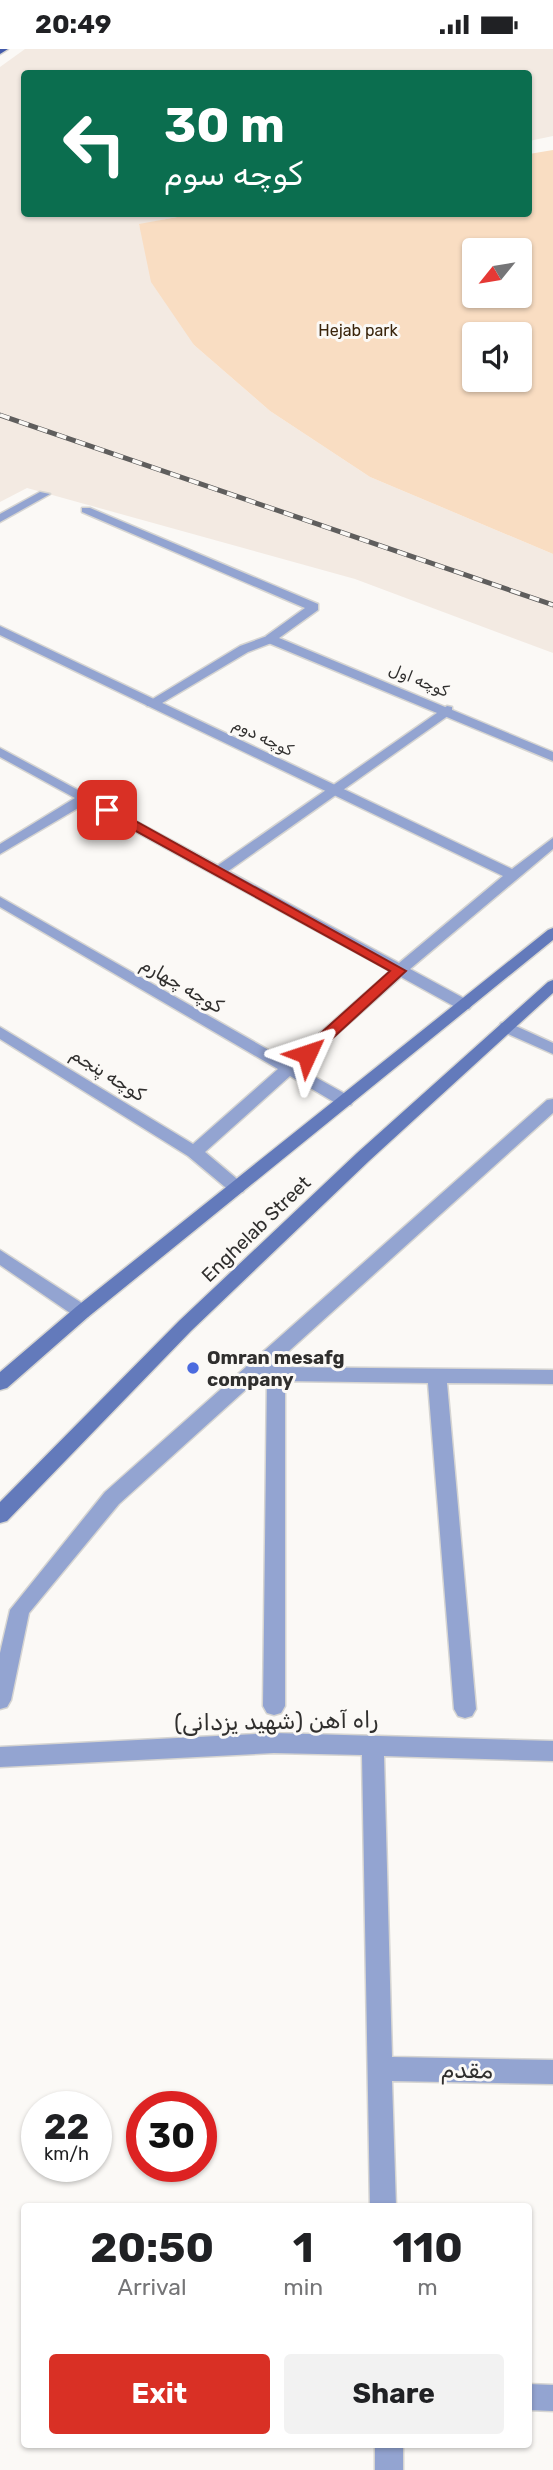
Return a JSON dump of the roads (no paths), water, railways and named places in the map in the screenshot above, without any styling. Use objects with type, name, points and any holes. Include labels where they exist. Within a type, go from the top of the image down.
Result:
[{"type":"main road","name":"Enghelab Street","points":[[0,1383],[82,1312],[553,933]]},
{"type":"main road","name":"Enghelab Street","points":[[0,1515],[214,1298],[553,985]]},
{"type":"street","points":[[0,519],[44,494]]},
{"type":"street","points":[[86,510],[314,607],[270,639],[244,649],[152,703]]},
{"type":"street","name":"کوچه دوم","points":[[0,630],[512,875]]},
{"type":"street","name":"کوچه اول","points":[[270,639],[447,710],[553,757]]},
{"type":"street","points":[[219,871],[447,710]]},
{"type":"street","points":[[0,752],[464,1005]]},
{"type":"street","points":[[0,850],[85,798]]},
{"type":"street","points":[[194,1152],[399,971],[553,842]]},
{"type":"street","name":"کوچه چهارم","points":[[0,901],[345,1101]]},
{"type":"street","points":[[507,1027],[553,1049]]},
{"type":"street","name":"کوچه پنجم","points":[[0,1031],[194,1152],[237,1188]]},
{"type":"street","points":[[0,1700],[20,1610],[112,1498],[267,1370],[553,1104]]},
{"type":"street","points":[[0,1256],[82,1312]]},
{"type":"street","points":[[267,1370],[553,1377]]},
{"type":"street","points":[[267,1370],[274,1706]]},
{"type":"street","points":[[437,1376],[466,1709]]},
{"type":"street","name":"راه آهن (شهید یزدانی)","points":[[0,1757],[274,1742],[553,1751]]},
{"type":"street","points":[[373,1746],[383,2203]]},
{"type":"street","name":"مقدم","points":[[380,2069],[553,2072]]},
{"type":"street","points":[[532,2397],[553,2398]]},
{"type":"street","points":[[389,2448],[389,2470]]},
{"type":"railway","points":[[0,415],[553,605]]},
{"type":"place","name":"Omran mesafg company","points":[[193,1368]]},
{"type":"park label","name":"Hejab park","points":[[358,330]]}]
